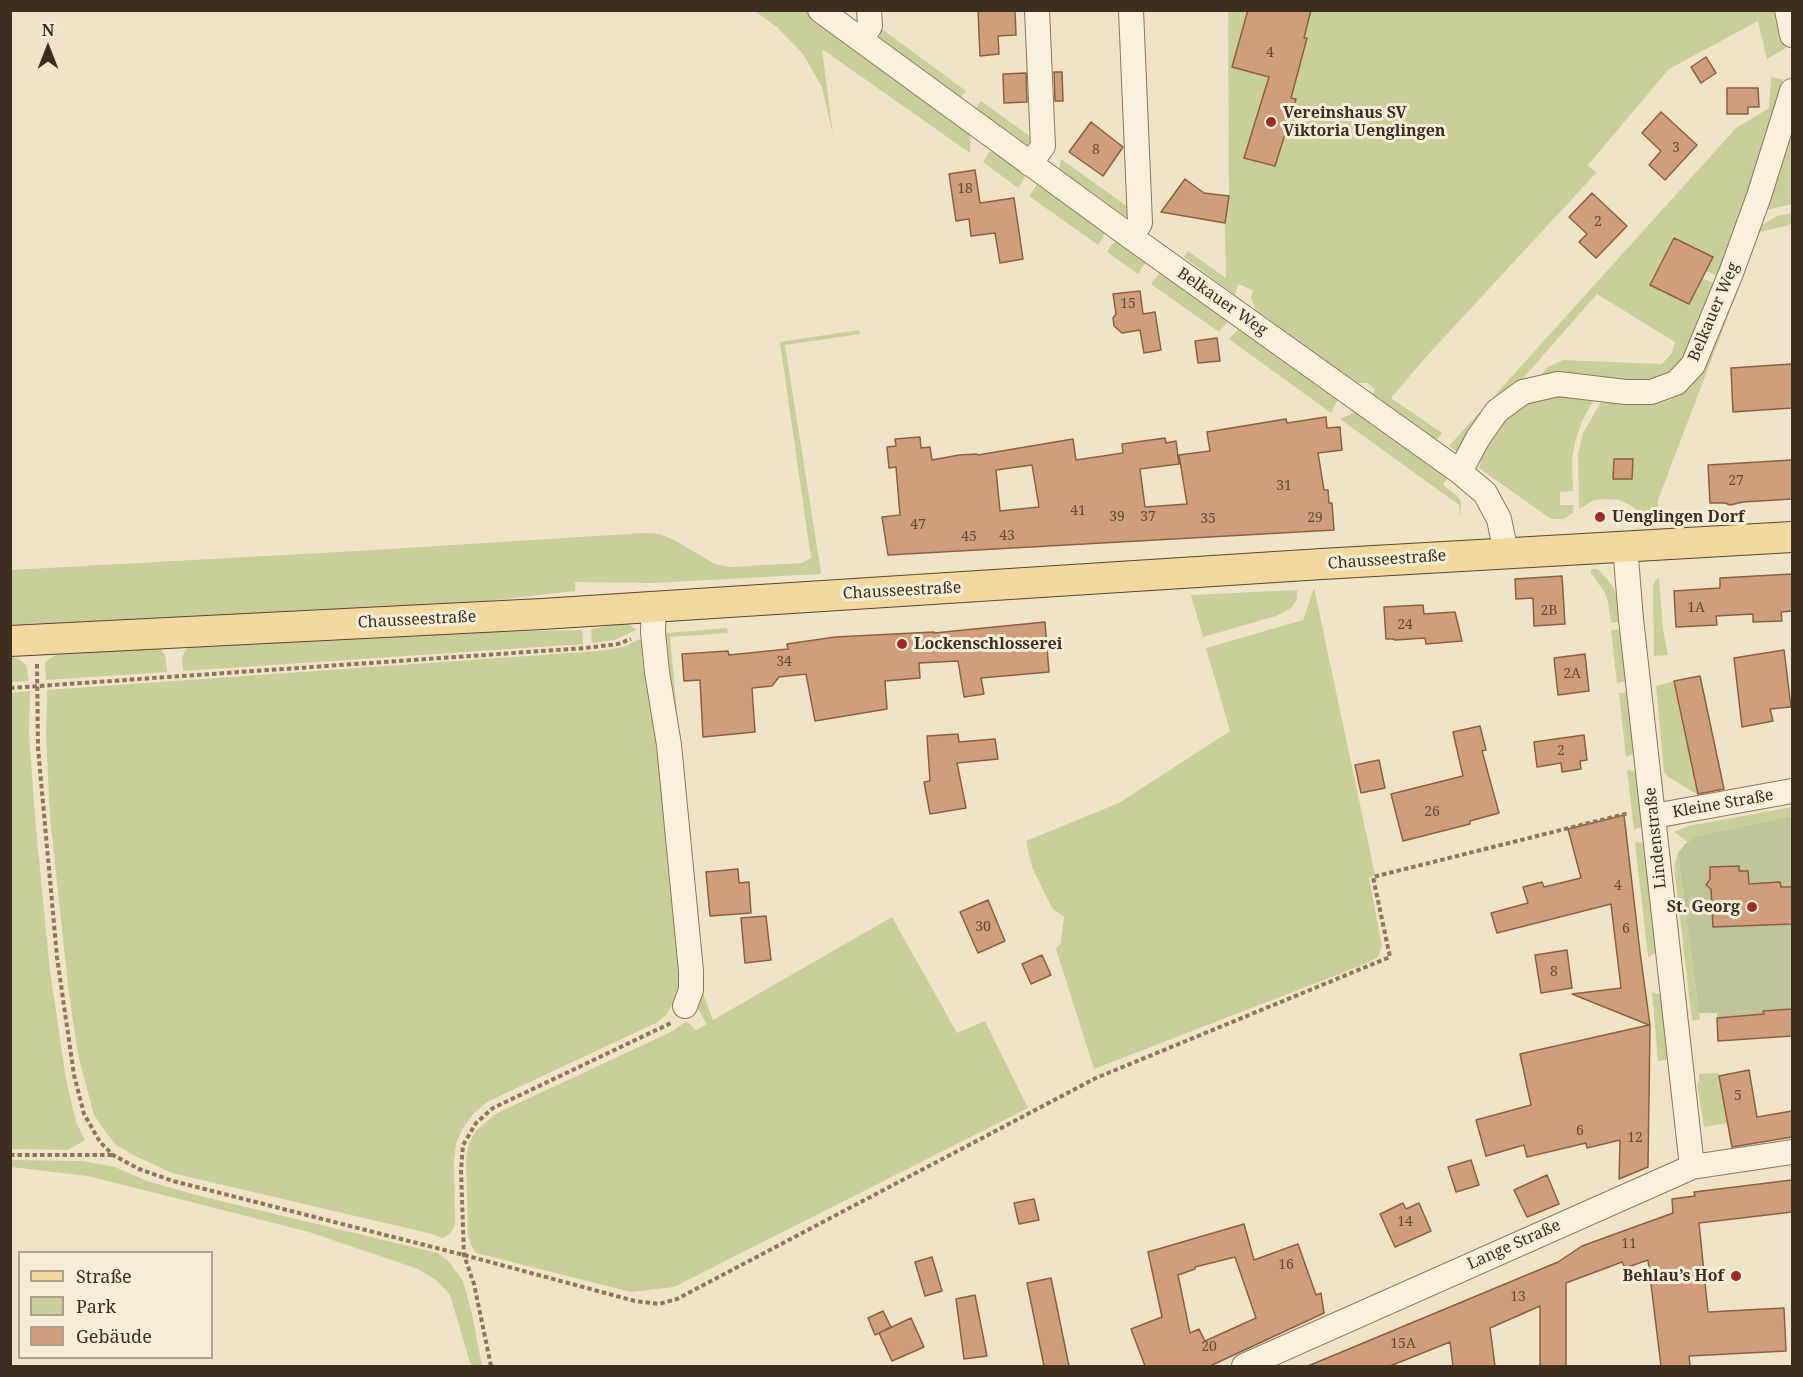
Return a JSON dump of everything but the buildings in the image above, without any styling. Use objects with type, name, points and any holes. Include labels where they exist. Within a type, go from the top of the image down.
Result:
[{"type":"main road","name":"Chausseestraße","points":[[10,641],[487,617],[653,619],[1506,553],[1792,537]]},
{"type":"street","name":"Belkauer Weg","points":[[820,10],[1030,165],[1460,472],[1485,493],[1499,519],[1506,553]]},
{"type":"street","points":[[861,40],[870,26],[869,10]]},
{"type":"street","points":[[1030,165],[1043,146],[1037,10]]},
{"type":"street","points":[[1131,10],[1140,223],[1131,237]]},
{"type":"street","points":[[1787,10],[1792,35]]},
{"type":"street","name":"Belkauer Weg","points":[[1460,472],[1478,438],[1497,411],[1523,392],[1558,384],[1626,392],[1651,392],[1676,383],[1693,365],[1731,273],[1759,196],[1792,91]]},
{"type":"street","name":"Lindenstraße","points":[[1625,546],[1631,619],[1692,1167]]},
{"type":"street","points":[[653,619],[657,672],[669,745],[691,971],[691,990],[685,1006]]},
{"type":"street","name":"Kleine Straße","points":[[1653,811],[1792,791]]},
{"type":"street","name":"Lange Straße","points":[[1244,1366],[1692,1167],[1792,1152]]},
{"type":"path","points":[[10,688],[585,648],[618,644],[653,619]]},
{"type":"path","points":[[38,686],[38,748],[45,830],[57,957],[74,1075],[84,1114],[100,1142],[113,1155],[138,1169],[173,1182],[635,1301],[659,1304],[677,1299],[1096,1078],[1390,957],[1373,877],[1653,811]]},
{"type":"path","points":[[490,1366],[474,1284],[464,1256],[461,1170],[463,1145],[476,1124],[493,1108],[673,1022],[685,1006]]},
{"type":"path","points":[[10,1155],[113,1155]]},
{"type":"green space","points":[[755,11],[807,11],[971,133],[970,153],[822,49],[833,135],[822,87],[803,54],[778,28]]},
{"type":"green space","points":[[1228,11],[1782,11],[1786,48],[1767,59],[1758,21],[1669,69],[1588,165],[1596,173],[1425,358],[1391,398],[1442,433],[1437,440],[1373,394],[1375,389],[1368,383],[1355,383],[1256,310],[1251,298],[1253,290],[1238,284],[1235,295],[1184,257],[1188,251],[1226,278],[1225,223],[1229,196]]},
{"type":"green space","points":[[879,27],[966,91],[961,97],[880,38]]},
{"type":"green space","points":[[1771,77],[1783,79],[1781,108],[1721,278],[1706,271],[1712,257],[1674,238],[1650,285],[1689,304],[1702,278],[1718,285],[1684,366],[1652,386],[1535,382],[1548,367],[1563,360],[1662,364],[1672,353],[1675,342],[1597,294],[1460,454],[1449,446],[1736,128],[1769,108]]},
{"type":"green space","points":[[981,101],[1035,140],[1030,147],[976,108]]},
{"type":"green space","points":[[1792,131],[1792,204],[1767,210],[1760,209]]},
{"type":"green space","points":[[993,151],[1027,174],[1018,188],[983,162],[988,153]]},
{"type":"green space","points":[[1061,159],[1135,212],[1131,220],[1059,169]]},
{"type":"green space","points":[[1038,183],[1104,232],[1098,245],[1029,196]]},
{"type":"green space","points":[[1792,213],[1792,222],[1789,225],[1760,232],[1658,500],[1659,517],[1646,516],[1619,500],[1594,500],[1579,509],[1578,454],[1583,433],[1604,397],[1653,404],[1670,400],[1687,388],[1761,226],[1777,216]]},
{"type":"green space","points":[[1118,241],[1146,262],[1138,274],[1107,252],[1112,244]]},
{"type":"green space","points":[[1161,271],[1229,320],[1219,332],[1151,284]]},
{"type":"green space","points":[[1240,327],[1338,399],[1331,413],[1229,339]]},
{"type":"green space","points":[[859,330],[860,334],[785,345],[820,574],[655,583],[575,582],[575,591],[436,607],[11,632],[11,570],[644,533],[660,534],[715,564],[730,567],[802,563],[811,558],[780,342]]},
{"type":"green space","points":[[1566,394],[1596,396],[1582,421],[1575,442],[1572,460],[1573,491],[1560,492],[1560,505],[1574,505],[1573,513],[1563,519],[1551,519],[1479,468],[1483,453],[1506,414],[1542,398]]},
{"type":"green space","points":[[1355,412],[1447,478],[1443,485],[1461,501],[1460,518],[1459,505],[1340,419]]},
{"type":"green space","points":[[1591,569],[1601,572],[1613,587],[1618,601],[1620,622],[1611,623],[1605,593],[1591,573]]},
{"type":"green space","points":[[1659,578],[1663,630],[1668,655],[1654,656],[1653,586]]},
{"type":"green space","points":[[1314,588],[1375,875],[1369,878],[1382,946],[1378,957],[1094,1069],[1056,949],[1061,943],[1064,917],[1052,908],[1032,867],[1026,841],[1119,803],[1230,731],[1206,648],[1303,620]]},
{"type":"green space","points":[[1297,590],[1297,600],[1291,608],[1276,616],[1203,637],[1191,595]]},
{"type":"green space","points":[[627,623],[636,630],[615,640],[592,643],[591,629]]},
{"type":"green space","points":[[727,628],[728,633],[670,637],[697,923],[662,636],[667,633]]},
{"type":"green space","points":[[470,629],[499,632],[582,630],[583,644],[183,671],[182,658],[191,644]]},
{"type":"green space","points":[[1621,629],[1627,681],[1617,683],[1611,630]]},
{"type":"green space","points":[[642,638],[660,758],[681,988],[667,1014],[656,1023],[487,1102],[473,1114],[456,1144],[455,1225],[450,1234],[442,1238],[172,1173],[116,1145],[94,1115],[78,1055],[68,986],[50,817],[46,737],[47,690],[598,651],[623,647]]},
{"type":"green space","points":[[159,647],[165,655],[167,672],[46,680],[45,663],[60,653]]},
{"type":"green space","points":[[11,656],[26,665],[29,681],[11,682]]},
{"type":"green space","points":[[1674,681],[1698,795],[1664,772],[1656,686]]},
{"type":"green space","points":[[30,691],[29,733],[35,818],[50,971],[66,1079],[76,1122],[85,1140],[68,1150],[11,1149],[10,693]]},
{"type":"green space","points":[[1628,692],[1635,753],[1626,757],[1619,693]]},
{"type":"green space","points":[[1627,770],[1637,772],[1643,826],[1634,830]]},
{"type":"green space","points":[[1792,807],[1792,816],[1697,836],[1688,842],[1674,832],[1688,826]]},
{"type":"green space","points":[[1792,816],[1792,1009],[1764,1011],[1763,1015],[1717,1018],[1717,1013],[1699,1013],[1678,853],[1685,844],[1697,836]]},
{"type":"green space","points":[[1635,842],[1646,844],[1658,952],[1648,957]]},
{"type":"green space","points":[[1678,853],[1700,1019],[1692,1021],[1674,866]]},
{"type":"green space","points":[[892,917],[957,1033],[985,1021],[1028,1108],[674,1287],[631,1292],[476,1253],[468,1236],[466,1157],[469,1143],[476,1131],[495,1114],[673,1031],[686,1021],[696,1030],[707,1024],[696,1006],[702,976],[704,997],[713,1020]]},
{"type":"green space","points":[[1652,992],[1662,995],[1670,1059],[1658,1061]]},
{"type":"green space","points":[[1719,1073],[1727,1123],[1704,1127],[1697,1084],[1699,1074]]},
{"type":"green space","points":[[11,1160],[82,1161],[115,1167],[147,1181],[196,1195],[438,1253],[449,1262],[463,1281],[482,1366],[471,1366],[450,1295],[436,1280],[418,1269],[309,1232],[88,1176],[11,1167]]},
{"type":"place","name":"Vereinshaus SV Viktoria Uenglingen","points":[[1271,122]]},
{"type":"place","name":"Uenglingen Dorf","points":[[1600,517]]},
{"type":"place","name":"Lockenschlosserei","points":[[902,644]]},
{"type":"place","name":"St. Georg","points":[[1752,907]]},
{"type":"place","name":"Behlau’s Hof","points":[[1736,1276]]}]
